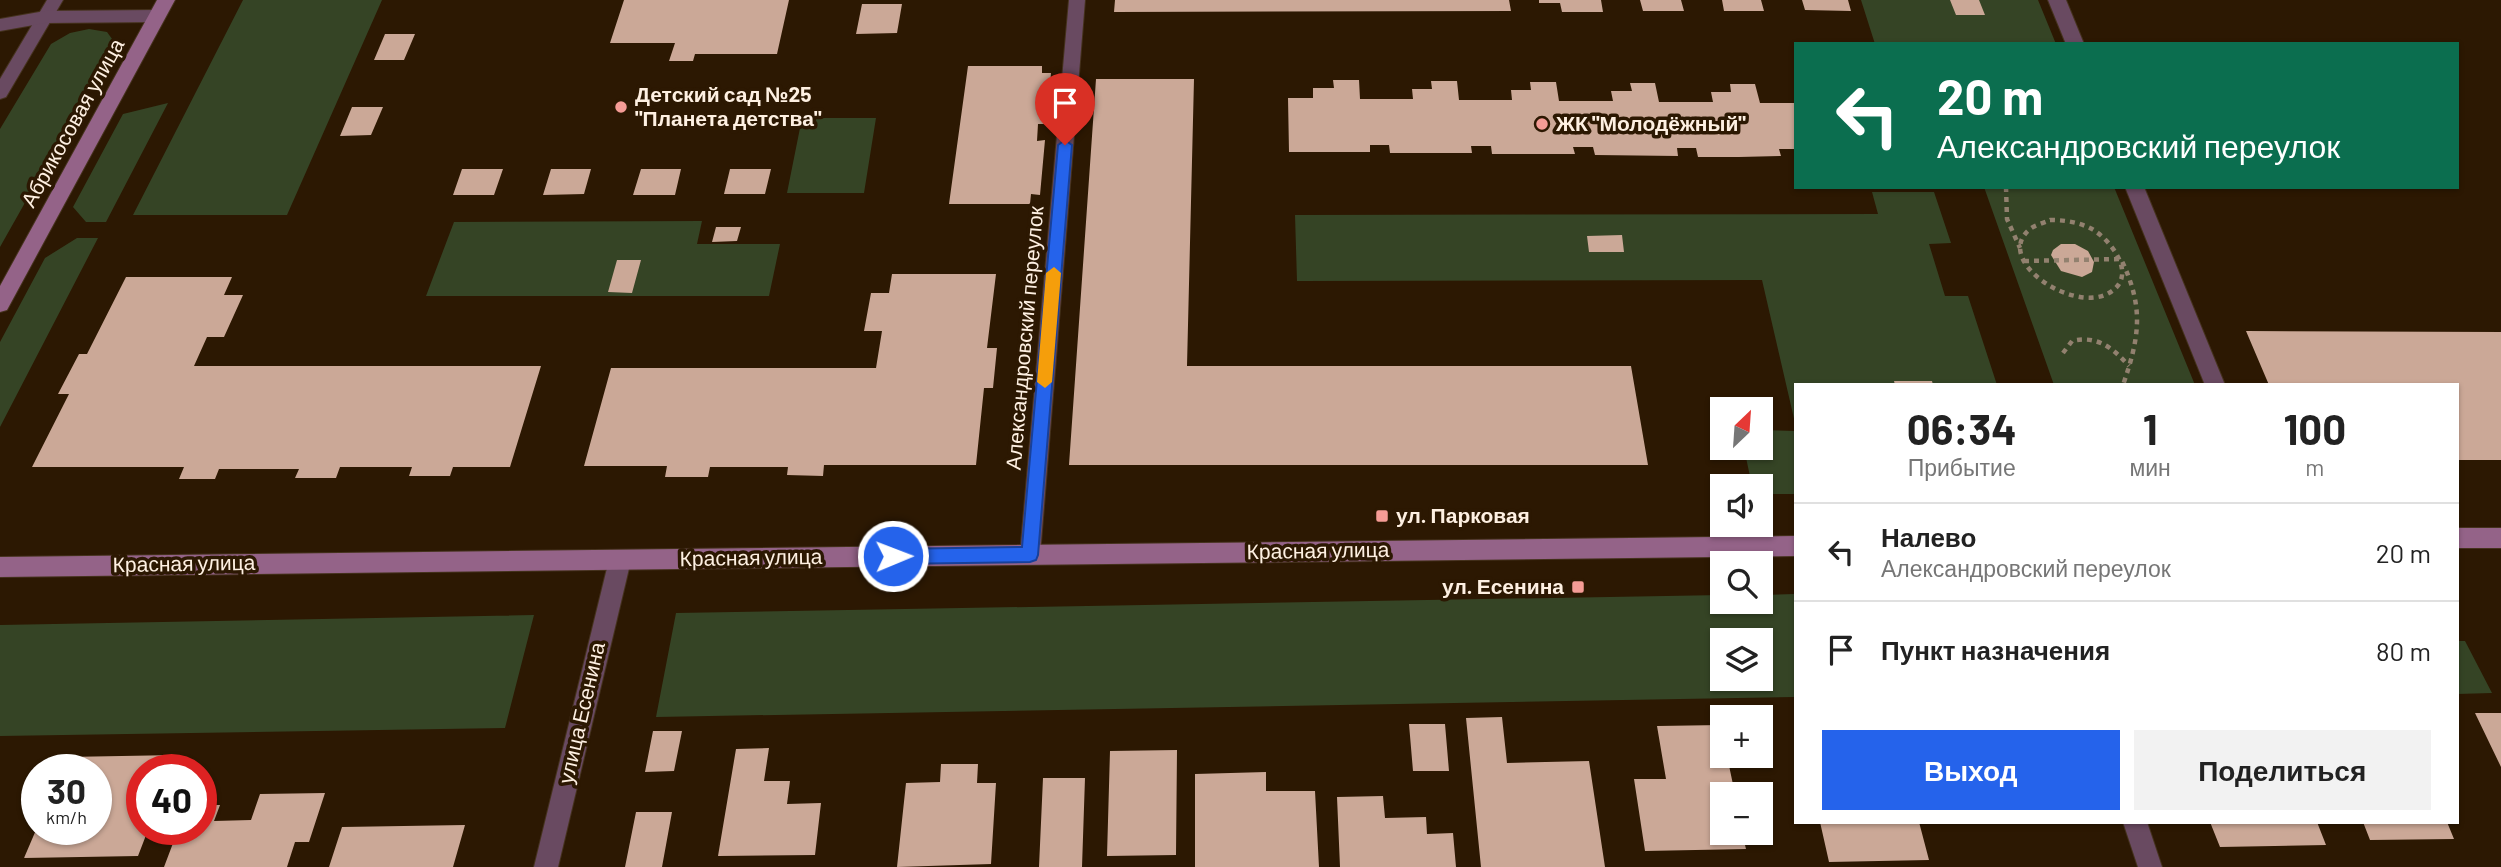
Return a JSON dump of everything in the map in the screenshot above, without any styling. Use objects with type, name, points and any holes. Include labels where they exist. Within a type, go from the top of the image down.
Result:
[{"type":"street","points":[[2057,0],[2074,42]]},
{"type":"street","points":[[0,25],[45,17],[162,8]]},
{"type":"street","name":"Абрикосовая улица","points":[[0,304],[162,8]]},
{"type":"street","points":[[2135,189],[2215,383]]},
{"type":"street","points":[[2459,538],[2501,538]]},
{"type":"street","name":"Красная улица","points":[[0,567],[1794,546]]},
{"type":"street","name":"улица Есенина","points":[[546,867],[620,560]]},
{"type":"street","points":[[2136,824],[2150,867]]},
{"type":"lane","points":[[0,93],[55,0]]},
{"type":"lane","name":"Александровский переулок","points":[[1030,555],[1077,0]]},
{"type":"path","points":[[2006,189],[2004,210],[2024,261],[2032,274],[2062,294],[2096,298],[2110,293],[2119,284],[2123,272],[2121,259]]},
{"type":"path","points":[[2020,248],[2028,230],[2038,223],[2064,220],[2093,229],[2105,238],[2121,259],[2136,289],[2139,302],[2138,327],[2124,383]]},
{"type":"path","points":[[2024,261],[2121,259]]},
{"type":"path","points":[[2063,353],[2072,341],[2093,339],[2112,348],[2130,367]]},
{"type":"green space","points":[[243,0],[382,0],[287,215],[133,215]]},
{"type":"green space","points":[[1861,0],[2038,0],[2055,42],[1874,42]]},
{"type":"green space","points":[[89,29],[107,32],[115,43],[0,247],[0,129],[51,44],[70,33]]},
{"type":"green space","points":[[168,103],[106,222],[86,222],[73,207],[123,114]]},
{"type":"green space","points":[[802,118],[876,118],[864,193],[787,193]]},
{"type":"green space","points":[[1985,189],[2115,189],[2194,383],[2053,383]]},
{"type":"green space","points":[[1872,192],[1934,192],[1951,243],[1929,244],[1945,296],[1968,296],[1996,383],[1794,383],[1794,419],[1762,280],[1297,281],[1295,215],[1878,214]]},
{"type":"green space","points":[[702,221],[697,244],[780,244],[769,296],[426,296],[454,222]]},
{"type":"green space","points":[[77,238],[98,238],[0,427],[0,342],[45,258]]},
{"type":"green space","points":[[1773,430],[1794,431],[1794,494],[1773,494],[1773,474],[1749,474],[1747,460],[1773,460]]},
{"type":"green space","points":[[1794,594],[1794,697],[656,717],[676,613],[1710,595],[1710,614],[1773,614],[1773,595]]},
{"type":"green space","points":[[534,615],[505,728],[0,736],[0,625]]},
{"type":"green space","points":[[2459,641],[2465,641],[2492,693],[2459,694]]},
{"type":"building","points":[[624,0],[789,0],[777,54],[695,54],[693,61],[669,61],[675,43],[610,43]]},
{"type":"building","points":[[1115,0],[1509,0],[1511,11],[1114,12]]},
{"type":"building","points":[[1539,0],[1601,0],[1603,12],[1562,12],[1560,3],[1539,3]]},
{"type":"building","points":[[1640,0],[1681,0],[1684,11],[1643,11]]},
{"type":"building","points":[[1722,0],[1761,0],[1764,11],[1724,11]]},
{"type":"building","points":[[1802,0],[1848,0],[1851,11],[1805,10]]},
{"type":"building","points":[[1950,0],[1979,0],[1985,15],[1956,15]]},
{"type":"building","points":[[862,4],[902,4],[897,33],[856,34]]},
{"type":"building","points":[[385,34],[415,34],[404,60],[374,60]]},
{"type":"building","points":[[968,66],[1042,66],[1042,73],[1051,73],[1047,124],[1038,124],[1037,141],[1045,140],[1040,195],[1031,194],[1030,204],[949,204]]},
{"type":"building","points":[[1096,79],[1194,79],[1187,366],[1631,366],[1648,465],[1069,465]]},
{"type":"building","name":"ЖК \"Молодёжный\"","points":[[1333,80],[1359,80],[1360,99],[1413,99],[1412,89],[1432,89],[1431,81],[1457,81],[1459,100],[1512,100],[1511,90],[1531,90],[1530,82],[1556,82],[1559,101],[1613,101],[1611,91],[1632,91],[1630,83],[1655,83],[1659,102],[1713,102],[1711,92],[1731,92],[1730,84],[1755,84],[1760,103],[1794,103],[1794,149],[1779,149],[1781,156],[1739,157],[1698,157],[1696,148],[1677,148],[1678,156],[1595,155],[1593,147],[1573,147],[1575,154],[1492,154],[1491,146],[1471,146],[1472,153],[1390,153],[1389,145],[1370,145],[1370,152],[1289,152],[1288,98],[1313,98],[1313,88],[1334,88]]},
{"type":"building","points":[[352,107],[383,107],[371,135],[340,136]]},
{"type":"building","points":[[462,169],[503,169],[494,195],[453,195]]},
{"type":"building","points":[[551,169],[591,169],[584,194],[543,195]]},
{"type":"building","points":[[641,169],[681,169],[675,195],[633,195]]},
{"type":"building","points":[[730,169],[771,169],[765,194],[724,194]]},
{"type":"building","points":[[716,227],[741,227],[737,241],[712,242]]},
{"type":"building","points":[[1622,235],[1624,252],[1589,252],[1587,236]]},
{"type":"building","points":[[2061,244],[2075,244],[2088,251],[2094,262],[2092,272],[2082,277],[2061,271],[2051,255]]},
{"type":"building","points":[[617,260],[641,260],[632,293],[608,292]]},
{"type":"building","points":[[892,274],[996,274],[987,348],[997,348],[993,388],[984,388],[976,465],[824,465],[823,476],[787,475],[788,467],[710,467],[708,477],[665,477],[667,466],[584,466],[611,368],[876,368],[882,331],[864,331],[871,293],[889,293]]},
{"type":"building","points":[[126,277],[232,277],[224,295],[243,295],[224,337],[207,337],[194,366],[541,366],[510,467],[453,467],[450,476],[409,476],[412,467],[340,467],[336,478],[295,478],[299,469],[219,469],[215,479],[179,479],[184,467],[32,467],[69,394],[58,394],[79,354],[87,354]]},
{"type":"building","points":[[2246,331],[2501,332],[2501,460],[2459,460],[2459,383],[2268,383]]},
{"type":"building","points":[[1894,381],[1932,383],[1894,383]]},
{"type":"building","points":[[2475,713],[2501,713],[2501,767]]},
{"type":"building","points":[[1502,717],[1507,763],[1589,761],[1605,867],[1481,867],[1466,718]]},
{"type":"building","points":[[1409,724],[1445,724],[1449,771],[1413,771]]},
{"type":"building","points":[[1710,725],[1710,768],[1730,768],[1732,782],[1710,782],[1710,845],[1745,845],[1746,849],[1645,851],[1634,779],[1666,779],[1657,726]]},
{"type":"building","points":[[653,731],[682,731],[674,771],[645,772]]},
{"type":"building","points":[[769,748],[764,781],[790,781],[787,804],[821,803],[815,855],[718,856],[736,749]]},
{"type":"building","points":[[1177,750],[1176,855],[1107,856],[1110,751]]},
{"type":"building","points":[[112,756],[126,756],[126,845],[142,845],[138,856],[24,858],[30,845],[112,845]]},
{"type":"building","points":[[941,764],[978,764],[977,783],[996,783],[991,864],[897,867],[906,783],[940,782]]},
{"type":"building","points":[[1266,772],[1266,791],[1315,791],[1319,867],[1195,867],[1195,774]]},
{"type":"building","points":[[1043,778],[1085,778],[1082,867],[1039,867]]},
{"type":"building","points":[[325,793],[309,842],[295,842],[287,867],[164,867],[172,845],[217,845],[217,821],[251,820],[260,794]]},
{"type":"building","points":[[1383,796],[1385,818],[1426,817],[1427,834],[1453,833],[1456,867],[1340,867],[1337,797]]},
{"type":"building","points":[[636,812],[672,812],[662,867],[625,867]]},
{"type":"building","points":[[1820,824],[1920,824],[1929,860],[1829,862]]},
{"type":"building","points":[[2211,824],[2318,824],[2326,845],[2220,847]]},
{"type":"building","points":[[2364,824],[2448,824],[2454,839],[2370,840]]},
{"type":"building","points":[[465,825],[453,867],[329,867],[342,827]]},
{"type":"slow traffic","points":[[1045,382],[1054,273]]},
{"type":"place","name":"Детский сад №25 \"Планета детства\"","points":[[621,107]]},
{"type":"place","name":"ЖК \"Молодёжный\"","points":[[1542,124]]},
{"type":"place","name":"ул. Парковая","points":[[1382,516]]},
{"type":"place","name":"ул. Есенина","points":[[1578,587]]},
{"type":"route","points":[[893,556],[1030,555],[1065,145]]}]
